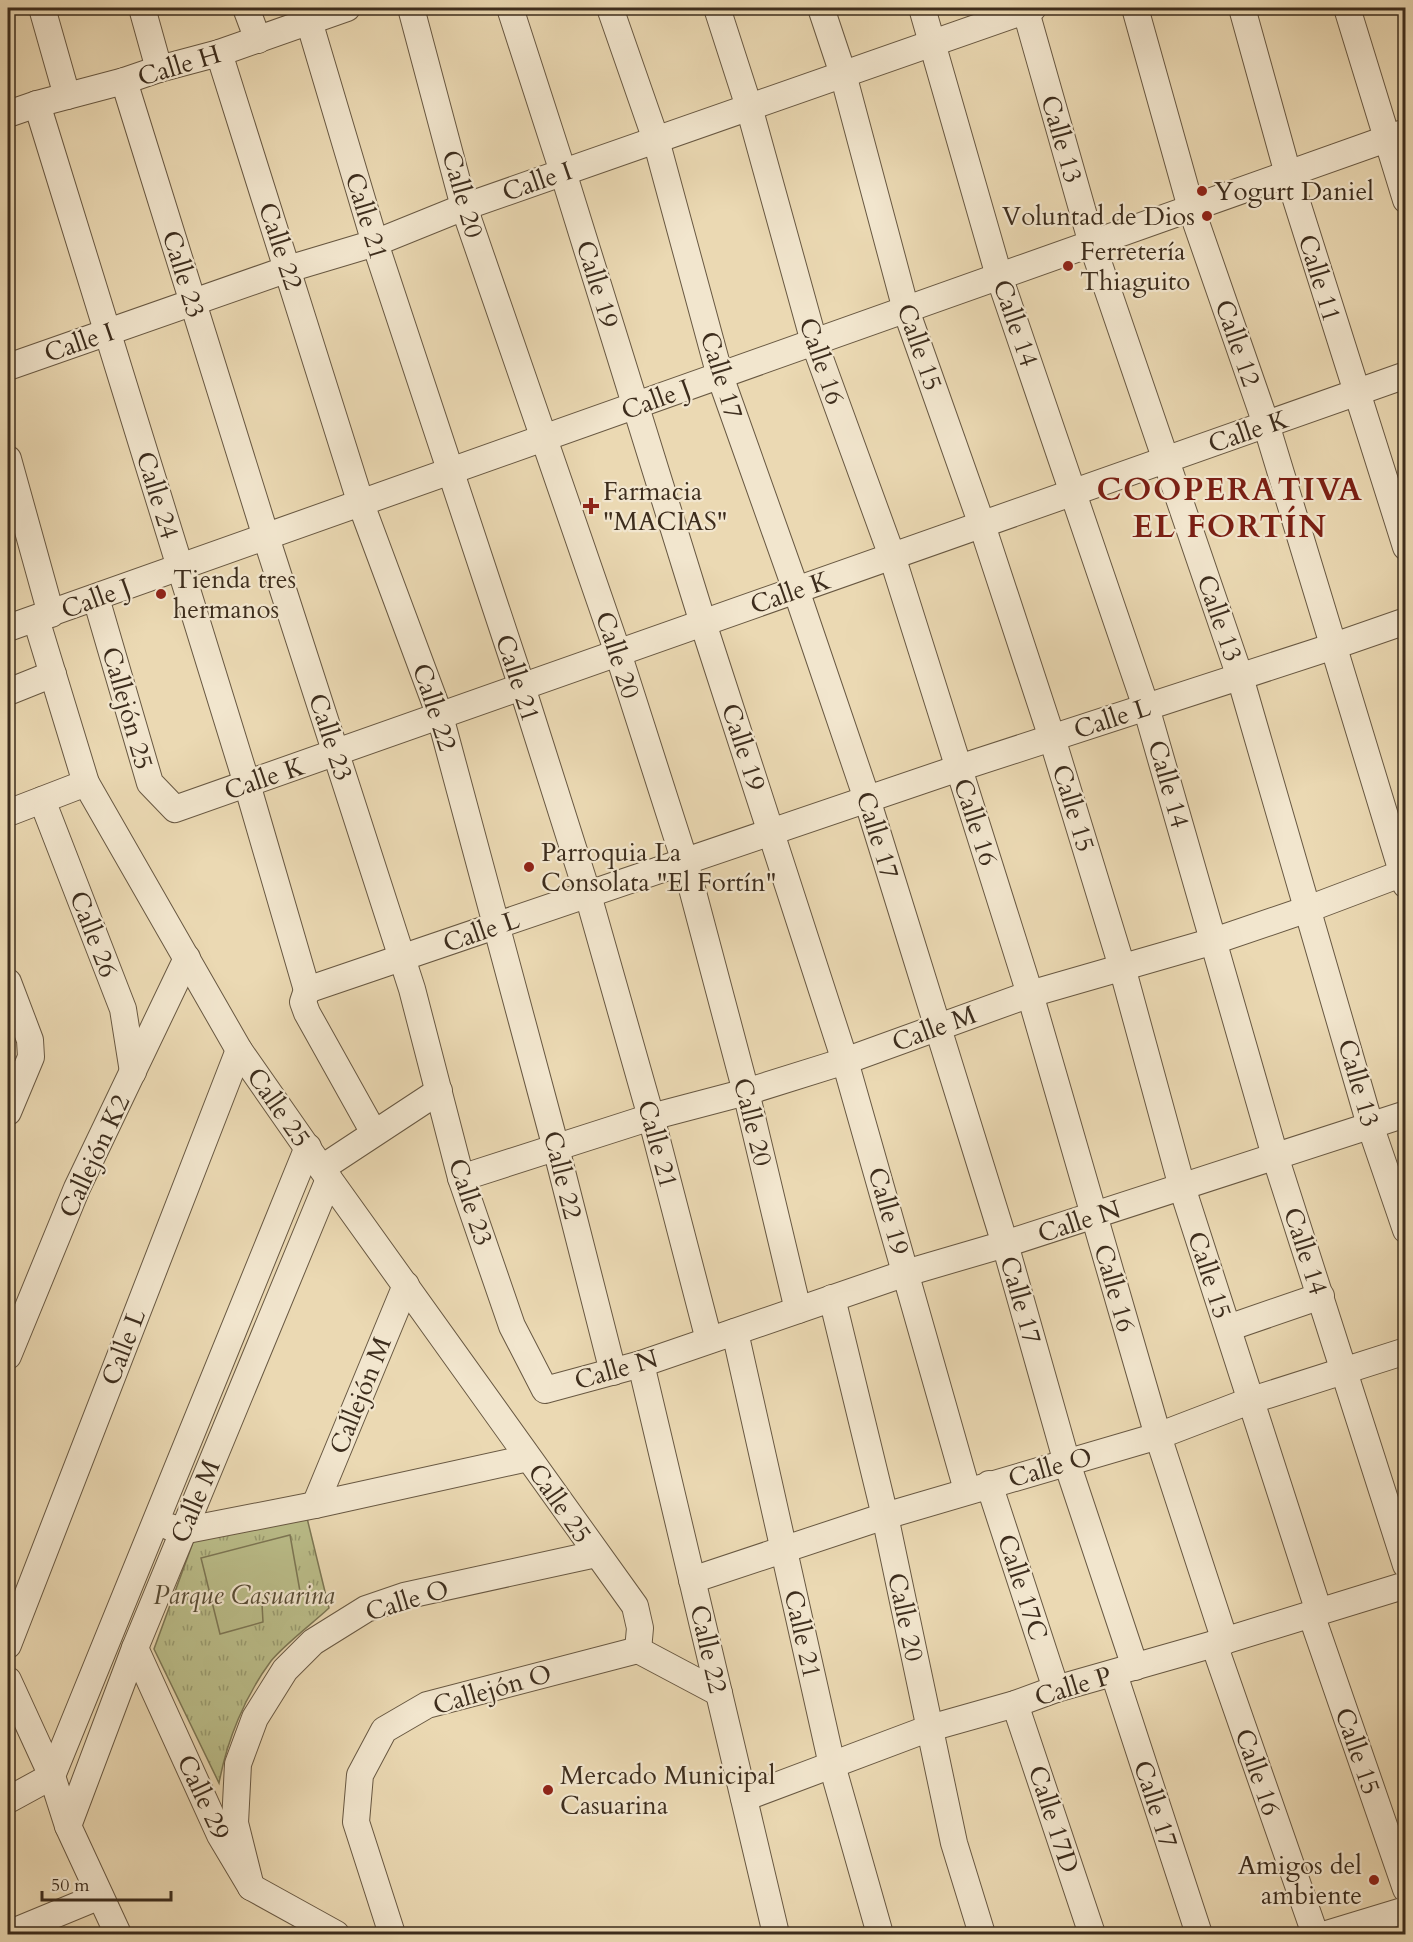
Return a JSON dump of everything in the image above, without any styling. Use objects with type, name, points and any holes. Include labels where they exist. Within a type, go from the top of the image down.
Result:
[{"type":"street","points":[[42,8],[67,96]]},
{"type":"street","points":[[142,8],[159,69]]},
{"type":"street","points":[[246,8],[258,40]]},
{"type":"street","name":"Calle H","points":[[8,114],[219,53],[347,8]]},
{"type":"street","name":"Calle 20","points":[[411,8],[464,207],[618,653],[685,862],[746,1092],[798,1310]]},
{"type":"street","name":"Calle 19","points":[[510,8],[564,172],[703,623],[845,1061],[906,1273],[978,1487]]},
{"type":"street","name":"Calle 17","points":[[610,8],[656,140],[720,376],[867,799],[1005,1245],[1199,1935]]},
{"type":"street","name":"Calle 16","points":[[717,8],[749,107],[814,342],[892,556],[1030,994],[1219,1642],[1315,1935]]},
{"type":"street","name":"Calle 15","points":[[821,8],[843,74],[906,310],[982,525],[1052,738],[1122,967],[1182,1187],[1252,1400],[1315,1613],[1406,1888]]},
{"type":"street","name":"Calle 14","points":[[922,8],[999,276],[1146,707],[1275,1156],[1406,1565]]},
{"type":"street","name":"Calle I","points":[[8,367],[288,268],[375,243],[464,207],[1028,8]]},
{"type":"street","name":"Calle 13","points":[[1028,8],[1092,244],[1240,676],[1370,1125],[1406,1230]]},
{"type":"street","name":"Calle 12","points":[[1135,8],[1191,208],[1266,424],[1404,877]]},
{"type":"street","name":"Calle 11","points":[[1242,8],[1288,174],[1406,547]]},
{"type":"street","points":[[1347,8],[1396,135],[1406,200]]},
{"type":"street","name":"Calle 21","points":[[309,21],[375,243],[522,687],[588,895],[651,1117],[710,1341]]},
{"type":"street","name":"Calle 22","points":[[219,53],[361,504],[441,716],[613,1372]]},
{"type":"street","name":"Calle 23","points":[[124,81],[266,537],[402,958],[461,1178],[512,1326],[545,1390]]},
{"type":"street","name":"Calle 24","points":[[37,104],[247,784],[306,990]]},
{"type":"street","name":"Calle J","points":[[8,628],[1396,135]]},
{"type":"street","name":"Calle K","points":[[175,809],[1406,375]]},
{"type":"street","name":"Calle 25","points":[[8,459],[44,617],[53,674],[86,783],[239,1050],[596,1554]]},
{"type":"street","name":"Callejón 25","points":[[96,598],[150,783],[175,809]]},
{"type":"street","name":"Calle L","points":[[306,990],[959,768],[1406,621]]},
{"type":"street","points":[[8,692],[53,674]]},
{"type":"street","points":[[8,813],[86,783]]},
{"type":"street","name":"Calle 26","points":[[42,800],[123,1009],[133,1072]]},
{"type":"street","name":"Calle M","points":[[461,1178],[651,1117],[746,1092],[845,1061],[1030,994],[1214,941],[1404,877]]},
{"type":"street","name":"Callejón K2","points":[[8,1356],[77,1188],[187,958]]},
{"type":"street","points":[[8,982],[30,1040],[31,1058],[8,1112]]},
{"type":"street","points":[[306,990],[303,1002],[307,1013],[374,1133]]},
{"type":"street","name":"Calle L","points":[[8,1645],[239,1050]]},
{"type":"street","points":[[326,1174],[374,1133],[439,1091]]},
{"type":"street","name":"Calle N","points":[[545,1390],[641,1364],[906,1273],[1005,1245],[1406,1114]]},
{"type":"street","name":"Calle M","points":[[52,1776],[308,1147]]},
{"type":"street","name":"Calle M","points":[[68,1826],[135,1648],[326,1174]]},
{"type":"street","name":"Callejón M","points":[[315,1505],[406,1285]]},
{"type":"street","points":[[1228,1328],[1321,1296]]},
{"type":"street","name":"Calle 20","points":[[832,1299],[885,1516],[954,1843],[982,1935]]},
{"type":"street","name":"Calle 21","points":[[735,1332],[832,1765],[880,1935]]},
{"type":"street","name":"Calle O","points":[[692,1580],[978,1487],[1158,1436],[1252,1400],[1406,1351]]},
{"type":"street","name":"Calle 22","points":[[641,1364],[776,1935]]},
{"type":"street","points":[[155,1523],[183,1530],[315,1505],[528,1458]]},
{"type":"street","name":"Calle 17C","points":[[978,1487],[1056,1689]]},
{"type":"street","points":[[596,1554],[635,1606],[640,1628],[638,1650],[719,1693]]},
{"type":"street","name":"Calle O","points":[[251,1887],[234,1823],[238,1764],[255,1718],[285,1670],[313,1642],[366,1609],[404,1596],[596,1554]]},
{"type":"street","name":"Calle P","points":[[744,1798],[930,1728],[1406,1585]]},
{"type":"street","name":"Calle 29","points":[[135,1648],[220,1834],[251,1887]]},
{"type":"street","name":"Callejón O","points":[[392,1935],[356,1822],[360,1775],[384,1730],[427,1705],[638,1650]]},
{"type":"street","points":[[8,1680],[52,1776],[68,1826],[118,1935]]},
{"type":"street","name":"Calle 17D","points":[[1015,1704],[1092,1935]]},
{"type":"street","points":[[8,1800],[52,1776]]},
{"type":"street","points":[[251,1887],[336,1935]]},
{"type":"street","points":[[8,1935],[100,1896]]},
{"type":"street","points":[[1327,1935],[1406,1910]]},
{"type":"green space","name":"Parque Casuarina","points":[[307,1518],[329,1608],[283,1648],[271,1661],[253,1689],[232,1735],[219,1783],[154,1649],[195,1537]]},
{"type":"green space","points":[[290,1535],[301,1597],[262,1604],[263,1622],[220,1634],[201,1558]]},
{"type":"place","name":"Yogurt Daniel","points":[[1202,191]]},
{"type":"place","name":"Voluntad de Dios","points":[[1207,216]]},
{"type":"place","name":"Ferretería Thiaguito","points":[[1068,266]]},
{"type":"place","name":"Farmacia \"MACIAS\"","points":[[591,506]]},
{"type":"place","name":"Tienda tres hermanos","points":[[161,594]]},
{"type":"place","name":"Parroquia La Consolata \"El Fortín\"","points":[[529,867]]},
{"type":"place","name":"Mercado Municipal Casuarina","points":[[548,1790]]},
{"type":"place","name":"Amigos del ambiente","points":[[1374,1880]]},
{"type":"district","name":"COOPERATIVA EL FORTÍN","points":[[1230,508]]}]
